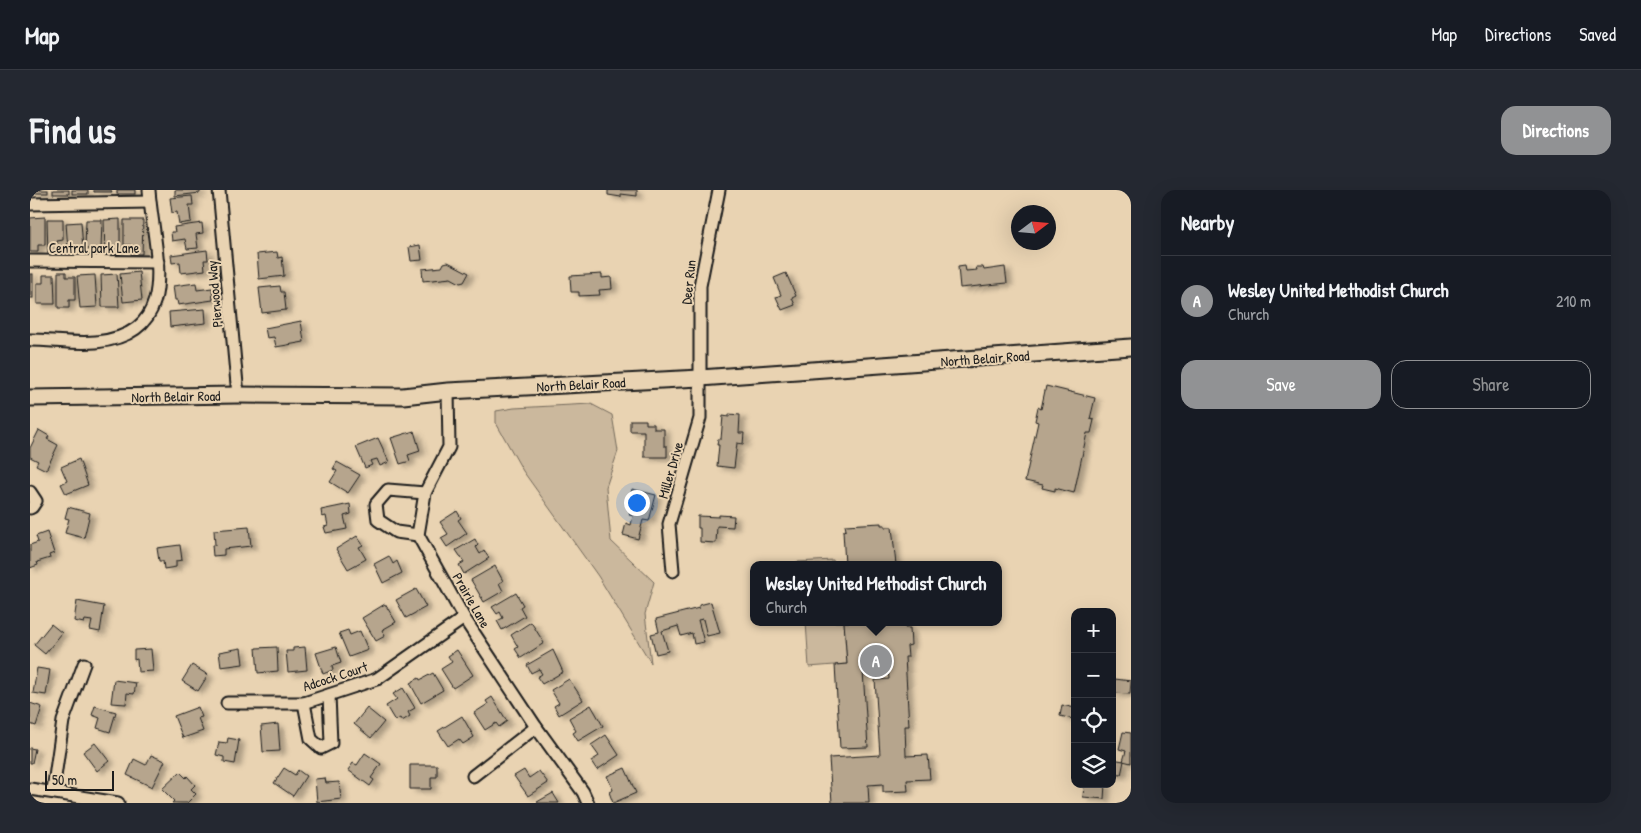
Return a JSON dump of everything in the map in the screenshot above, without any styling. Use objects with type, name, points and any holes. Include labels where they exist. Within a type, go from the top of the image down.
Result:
[{"type":"street","points":[[30,340],[95,342],[125,336],[144,322],[156,298],[159,269],[149,190]]},
{"type":"street","name":"Pierwood Way","points":[[219,190],[238,395]]},
{"type":"street","name":"Deer Run","points":[[700,378],[700,286],[719,190]]},
{"type":"street","points":[[30,204],[150,202]]},
{"type":"street","name":"Central park Lane","points":[[30,262],[158,262]]},
{"type":"street","name":"North Belair Road","points":[[30,398],[238,395],[402,396],[448,391],[700,378],[1131,348]]},
{"type":"street","name":"Miller Drive","points":[[673,571],[670,524],[700,418],[700,378]]},
{"type":"street","points":[[425,493],[388,490],[376,504],[378,520],[396,532],[418,535],[425,493],[449,447],[448,391]]},
{"type":"street","points":[[30,492],[36,501],[30,508]]},
{"type":"street","name":"Prairie Lane","points":[[418,535],[464,618],[536,728],[583,792],[588,803]]},
{"type":"street","name":"Adcock Court","points":[[226,703],[304,702],[377,679],[464,618]]},
{"type":"street","points":[[53,792],[63,721],[84,664]]},
{"type":"street","points":[[304,702],[311,739],[321,748],[331,744],[329,695]]},
{"type":"street","points":[[473,776],[536,728]]},
{"type":"street","points":[[30,789],[118,803]]},
{"type":"shaded area","points":[[591,404],[612,415],[618,451],[606,487],[611,541],[654,582],[645,614],[651,663],[598,576],[523,471],[496,423],[496,411],[514,408]]},
{"type":"shaded area","points":[[806,626],[844,626],[847,664],[809,667]]},
{"type":"building","points":[[32,190],[48,190],[48,193],[32,193]]},
{"type":"building","points":[[53,190],[69,190],[69,194],[53,194]]},
{"type":"building","points":[[72,190],[88,190],[88,194],[72,194]]},
{"type":"building","points":[[94,190],[111,190],[112,192],[94,192]]},
{"type":"building","points":[[117,190],[135,190],[135,194],[117,194]]},
{"type":"building","points":[[175,190],[200,190],[200,193],[175,196]]},
{"type":"building","points":[[608,190],[637,190],[637,196],[621,194],[621,197],[608,195]]},
{"type":"building","points":[[192,196],[193,205],[189,205],[191,222],[179,224],[177,212],[172,213],[170,198]]},
{"type":"building","points":[[45,217],[45,245],[38,245],[38,252],[30,252],[30,218]]},
{"type":"building","points":[[47,219],[63,219],[63,240],[57,241],[57,256],[48,256]]},
{"type":"building","points":[[120,219],[120,254],[105,255],[104,220]]},
{"type":"building","points":[[86,220],[102,220],[101,249],[85,249]]},
{"type":"building","points":[[124,220],[143,220],[142,254],[131,254],[131,245],[124,245]]},
{"type":"building","points":[[81,222],[83,249],[68,250],[66,223]]},
{"type":"building","points":[[202,223],[203,233],[196,234],[198,248],[187,249],[185,239],[172,241],[171,232],[175,232],[174,227]]},
{"type":"building","points":[[420,245],[422,260],[411,261],[409,247]]},
{"type":"building","points":[[207,250],[208,260],[204,260],[205,270],[181,273],[180,262],[172,263],[171,255]]},
{"type":"building","points":[[277,252],[278,258],[282,257],[284,276],[259,279],[257,254]]},
{"type":"building","points":[[448,262],[469,273],[464,282],[460,283],[451,278],[423,281],[422,269],[442,267],[444,263]]},
{"type":"building","points":[[965,266],[966,271],[977,270],[976,267],[983,267],[984,270],[1005,267],[1007,283],[960,288],[958,267]]},
{"type":"building","points":[[58,272],[66,272],[66,277],[75,277],[75,300],[69,300],[69,308],[58,308]]},
{"type":"building","points":[[139,272],[142,300],[123,302],[120,274]]},
{"type":"building","points":[[786,273],[796,296],[792,298],[795,305],[782,310],[776,297],[781,295],[774,278]]},
{"type":"building","points":[[30,274],[33,274],[33,298],[30,298]]},
{"type":"building","points":[[117,274],[119,307],[102,307],[101,275]]},
{"type":"building","points":[[602,274],[602,278],[611,277],[612,289],[599,290],[600,295],[579,296],[579,292],[571,292],[570,276]]},
{"type":"building","points":[[43,275],[54,275],[55,304],[37,304],[37,283],[43,283]]},
{"type":"building","points":[[95,275],[97,307],[80,308],[77,276]]},
{"type":"building","points":[[196,283],[197,290],[212,288],[213,300],[178,305],[177,300],[175,300],[173,286]]},
{"type":"building","points":[[280,286],[281,292],[284,292],[286,310],[262,313],[259,288]]},
{"type":"building","points":[[205,309],[206,323],[170,327],[169,312]]},
{"type":"building","points":[[301,321],[304,342],[276,347],[274,337],[267,338],[265,328]]},
{"type":"building","points":[[1046,386],[1095,398],[1090,419],[1094,420],[1091,433],[1087,433],[1074,493],[1055,488],[1055,491],[1042,488],[1043,485],[1025,481],[1038,422],[1035,421],[1038,407],[1041,409]]},
{"type":"building","points":[[729,414],[740,415],[739,433],[744,433],[743,444],[737,443],[734,468],[717,466],[719,445],[717,445],[718,439],[721,439],[723,416],[729,417]]},
{"type":"building","points":[[630,420],[646,420],[646,424],[654,424],[654,429],[664,429],[664,446],[667,446],[667,457],[644,457],[644,431],[630,431]]},
{"type":"building","points":[[39,430],[49,436],[47,439],[58,445],[46,470],[36,465],[38,461],[30,457],[30,448]]},
{"type":"building","points":[[414,431],[420,451],[408,455],[410,461],[400,464],[391,438]]},
{"type":"building","points":[[378,438],[389,462],[380,466],[377,459],[370,461],[372,465],[365,468],[356,447]]},
{"type":"building","points":[[79,459],[88,485],[66,494],[61,484],[67,481],[61,467]]},
{"type":"building","points":[[337,462],[360,475],[348,493],[330,482],[337,471],[333,469]]},
{"type":"building","points":[[632,489],[656,495],[649,521],[643,520],[638,539],[623,535],[626,523],[631,525],[633,516],[629,515],[631,507],[628,507]]},
{"type":"building","points":[[350,504],[351,514],[344,516],[347,529],[326,533],[324,527],[328,526],[326,516],[322,517],[321,510]]},
{"type":"building","points":[[68,507],[90,513],[84,538],[65,533],[69,519],[65,518]]},
{"type":"building","points":[[457,511],[461,518],[458,520],[467,533],[447,547],[441,538],[448,534],[440,522]]},
{"type":"building","points":[[719,515],[734,516],[733,527],[717,526],[716,543],[700,542],[698,516],[719,517]]},
{"type":"building","points":[[881,523],[885,527],[892,527],[896,561],[845,561],[843,531],[846,530],[845,525]]},
{"type":"building","points":[[249,527],[251,546],[224,549],[224,555],[213,556],[212,545],[215,545],[214,530]]},
{"type":"building","points":[[47,532],[54,553],[49,555],[50,558],[37,562],[38,565],[30,568],[30,545],[38,542],[36,536]]},
{"type":"building","points":[[357,536],[363,545],[359,547],[366,559],[348,569],[336,549]]},
{"type":"building","points":[[475,539],[478,545],[476,547],[480,554],[484,551],[489,558],[464,574],[459,565],[464,562],[456,550]]},
{"type":"building","points":[[180,545],[182,560],[176,561],[176,567],[164,569],[163,561],[159,561],[157,548]]},
{"type":"building","points":[[389,556],[393,564],[397,561],[402,573],[383,583],[374,564]]},
{"type":"building","points":[[495,566],[503,581],[499,583],[503,591],[484,602],[471,580]]},
{"type":"building","points":[[416,589],[426,607],[406,618],[396,600]]},
{"type":"building","points":[[516,593],[523,605],[520,607],[525,616],[502,630],[497,621],[503,618],[500,612],[497,614],[492,607]]},
{"type":"building","points":[[77,601],[104,606],[100,632],[90,630],[92,621],[85,620],[84,623],[74,621]]},
{"type":"building","points":[[711,602],[720,633],[707,636],[703,619],[698,620],[704,642],[694,644],[692,633],[681,636],[678,626],[662,631],[668,651],[656,654],[651,634],[659,632],[656,619],[699,608],[699,605]]},
{"type":"building","points":[[385,604],[396,622],[382,630],[385,636],[376,641],[362,618]]},
{"type":"building","points":[[531,622],[544,643],[521,658],[515,649],[518,647],[511,635]]},
{"type":"building","points":[[51,624],[62,633],[45,654],[34,645]]},
{"type":"building","points":[[844,626],[905,626],[905,628],[910,628],[911,645],[907,646],[908,657],[905,657],[909,726],[905,726],[906,756],[928,755],[930,779],[907,780],[908,791],[883,792],[883,784],[868,785],[869,803],[832,803],[829,758],[880,755],[875,680],[889,679],[888,670],[863,671],[868,747],[840,748],[835,665],[847,664]]},
{"type":"building","points":[[348,630],[350,635],[360,631],[368,650],[349,657],[339,633]]},
{"type":"building","points":[[277,647],[278,671],[258,673],[256,648]]},
{"type":"building","points":[[305,647],[307,670],[288,672],[286,651]]},
{"type":"building","points":[[336,647],[341,663],[332,666],[333,670],[323,674],[316,653]]},
{"type":"building","points":[[241,648],[243,664],[221,667],[219,652]]},
{"type":"building","points":[[151,649],[153,671],[138,672],[137,659],[134,660],[134,650]]},
{"type":"building","points":[[457,650],[473,675],[453,688],[441,669],[452,662],[448,656]]},
{"type":"building","points":[[553,650],[563,672],[542,684],[537,677],[542,674],[539,669],[531,673],[527,665]]},
{"type":"building","points":[[192,665],[208,675],[198,691],[182,681]]},
{"type":"building","points":[[37,668],[50,670],[46,695],[33,693]]},
{"type":"building","points":[[433,673],[443,690],[421,703],[410,683]]},
{"type":"building","points":[[569,679],[583,700],[559,715],[554,706],[559,703],[551,690]]},
{"type":"building","points":[[1116,679],[1131,681],[1130,694],[1116,693]]},
{"type":"building","points":[[114,680],[136,683],[134,694],[127,693],[126,704],[111,703]]},
{"type":"building","points":[[403,688],[415,708],[408,712],[410,716],[402,721],[400,718],[395,721],[386,706],[397,699],[393,694]]},
{"type":"building","points":[[492,697],[507,721],[499,727],[496,723],[485,730],[474,713],[488,704],[486,701]]},
{"type":"building","points":[[30,703],[42,707],[36,726],[30,724]]},
{"type":"building","points":[[591,705],[603,726],[578,741],[573,733],[576,731],[569,718]]},
{"type":"building","points":[[1062,705],[1071,707],[1071,719],[1060,716]]},
{"type":"building","points":[[95,706],[116,712],[110,732],[97,728],[100,718],[92,715]]},
{"type":"building","points":[[198,707],[202,717],[198,718],[203,731],[183,738],[174,716]]},
{"type":"building","points":[[367,708],[384,722],[371,738],[354,724]]},
{"type":"building","points":[[462,716],[474,737],[463,744],[459,739],[448,746],[438,731]]},
{"type":"building","points":[[278,724],[280,751],[263,752],[261,726]]},
{"type":"building","points":[[1123,732],[1131,733],[1131,763],[1123,761],[1126,751],[1119,749]]},
{"type":"building","points":[[606,735],[619,755],[597,770],[591,761],[599,756],[591,745]]},
{"type":"building","points":[[228,738],[239,740],[235,764],[224,762],[224,757],[216,755],[219,742],[227,743]]},
{"type":"building","points":[[95,743],[109,761],[97,771],[83,752]]},
{"type":"building","points":[[30,748],[35,749],[32,763],[30,763]]},
{"type":"building","points":[[365,753],[381,764],[371,778],[374,780],[370,786],[348,770],[353,763],[357,765]]},
{"type":"building","points":[[151,755],[165,761],[152,787],[127,775],[134,759],[146,765]]},
{"type":"building","points":[[1116,760],[1124,761],[1121,775],[1116,774]]},
{"type":"building","points":[[410,765],[437,765],[437,777],[431,777],[431,789],[410,789]]},
{"type":"building","points":[[284,768],[295,775],[298,770],[306,776],[293,796],[274,783]]},
{"type":"building","points":[[625,768],[636,793],[613,803],[609,792],[613,790],[607,776]]},
{"type":"building","points":[[524,770],[529,778],[539,771],[548,783],[528,796],[514,776]]},
{"type":"building","points":[[180,772],[186,778],[187,776],[195,785],[191,789],[196,794],[187,803],[172,803],[174,801],[162,789]]},
{"type":"building","points":[[325,778],[326,783],[339,782],[341,799],[317,802],[315,779]]},
{"type":"building","points":[[1084,788],[1105,788],[1104,799],[1083,797]]},
{"type":"building","points":[[553,793],[559,803],[537,803],[537,802]]},
{"type":"place","name":"Wesley United Methodist Church","points":[[876,661]]}]
